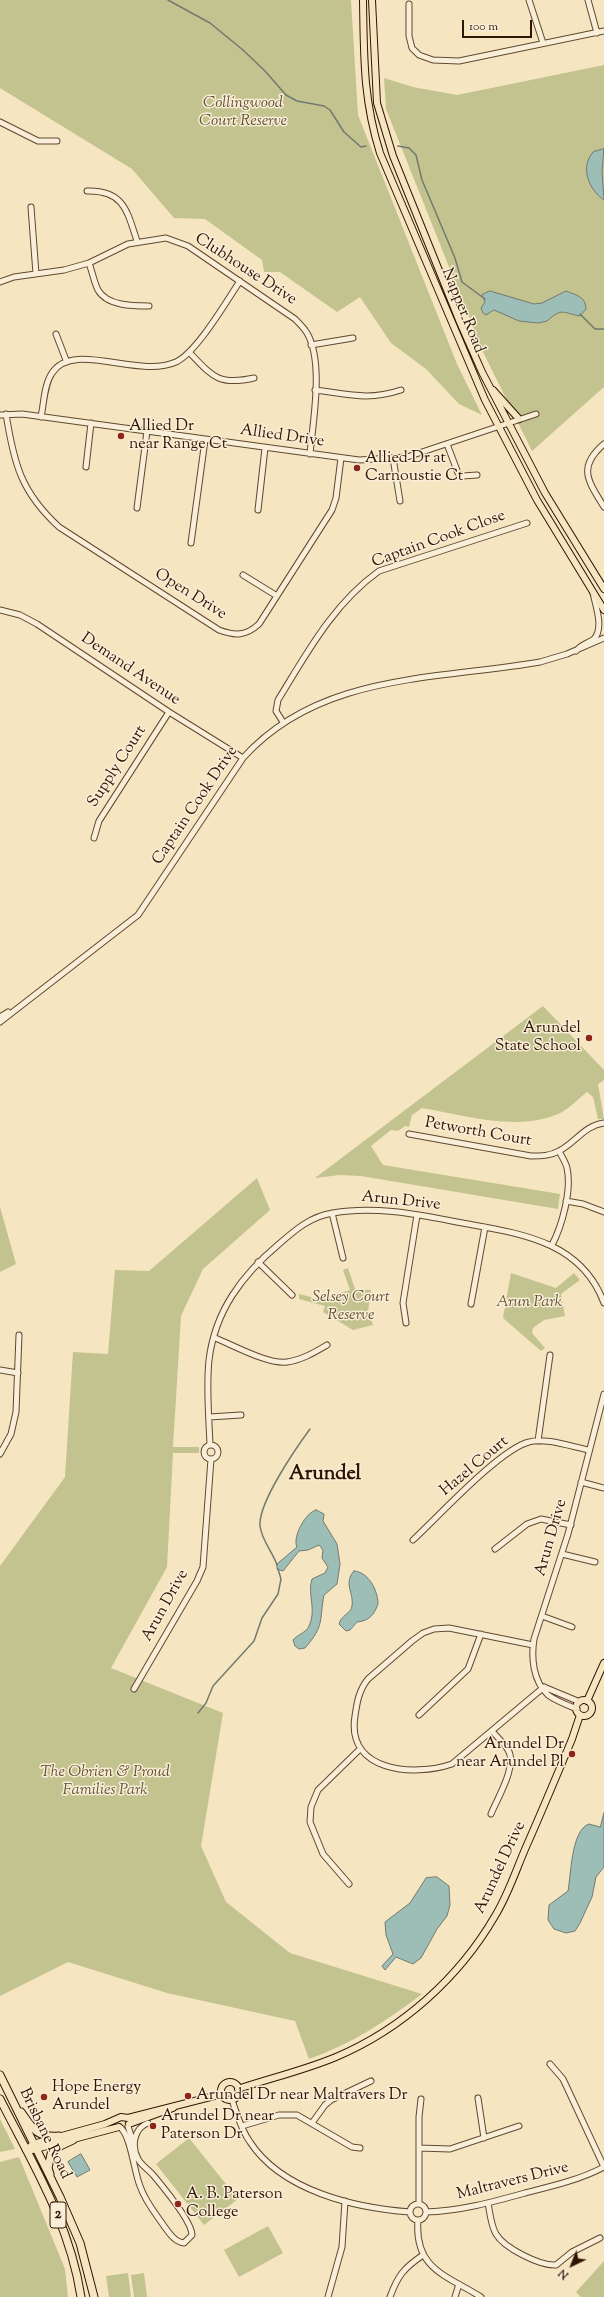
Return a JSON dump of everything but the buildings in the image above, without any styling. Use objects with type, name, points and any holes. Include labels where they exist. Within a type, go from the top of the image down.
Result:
[{"type":"highway","name":"Brisbane Road","points":[[0,2075],[51,2183],[60,2197],[80,2243],[94,2297]]},
{"type":"highway","name":"Brisbane Road","points":[[0,2099],[66,2232],[76,2266],[81,2297]]},
{"type":"highway","points":[[12,2101],[40,2134],[46,2137],[59,2136]]},
{"type":"highway","points":[[51,2183],[48,2168],[51,2154],[58,2147],[73,2140]]},
{"type":"main road","name":"Napper Road","points":[[363,0],[365,92],[380,154],[477,382],[498,425],[537,500],[604,610]]},
{"type":"main road","name":"Napper Road","points":[[372,0],[374,73],[381,120],[459,320],[488,384],[545,493],[604,589]]},
{"type":"main road","points":[[488,384],[519,419]]},
{"type":"main road","points":[[587,1701],[604,1663]]},
{"type":"main road","points":[[587,1701],[592,1708],[591,1713],[586,1716],[578,1712],[580,1702],[587,1701]]},
{"type":"main road","name":"Arundel Drive","points":[[238,2089],[307,2068],[337,2056],[367,2041],[411,2012],[459,1967],[485,1932],[505,1897],[572,1739],[578,1712]]},
{"type":"main road","points":[[229,2083],[236,2085],[239,2094],[232,2100],[224,2098],[222,2094],[222,2087],[229,2083]]},
{"type":"main road","points":[[26,2150],[59,2136],[120,2128],[128,2122],[165,2113],[176,2107],[222,2094]]},
{"type":"main road","points":[[34,2147],[73,2140],[81,2134],[121,2117],[128,2122]]},
{"type":"main road","points":[[118,2119],[120,2128]]},
{"type":"street","points":[[529,0],[543,43]]},
{"type":"street","points":[[588,0],[597,33]]},
{"type":"street","points":[[409,4],[409,36],[412,48],[419,55],[433,60],[459,61],[604,31]]},
{"type":"street","points":[[0,123],[38,141],[58,141]]},
{"type":"street","points":[[87,191],[109,193],[121,200],[137,241]]},
{"type":"street","points":[[31,206],[36,274]]},
{"type":"street","name":"Clubhouse Drive","points":[[0,282],[36,274],[64,270],[89,263],[137,241],[166,238],[181,243],[295,319],[307,334],[314,354],[315,390],[310,454]]},
{"type":"street","points":[[89,263],[98,291],[106,298],[130,306],[149,306]]},
{"type":"street","points":[[41,417],[50,377],[57,367],[66,360],[82,358],[148,368],[177,361],[189,352],[240,282]]},
{"type":"street","points":[[56,334],[66,360]]},
{"type":"street","points":[[311,344],[353,338]]},
{"type":"street","points":[[189,352],[218,379],[229,381],[254,378]]},
{"type":"street","points":[[315,390],[368,397],[382,397],[401,390]]},
{"type":"street","name":"Open Drive","points":[[6,414],[13,454],[22,478],[32,498],[59,527],[219,630],[230,634],[250,632],[259,624],[332,510],[336,498],[341,458]]},
{"type":"street","name":"Allied Drive","points":[[0,415],[22,414],[341,458],[393,458],[407,457],[498,425],[508,424],[536,414]]},
{"type":"street","points":[[86,467],[91,423]]},
{"type":"street","points":[[137,508],[147,431]]},
{"type":"street","points":[[191,543],[205,440]]},
{"type":"street","points":[[446,444],[458,473],[463,476],[477,474]]},
{"type":"street","points":[[604,444],[594,453],[587,463],[588,475],[594,492],[604,507]]},
{"type":"street","points":[[258,510],[265,448]]},
{"type":"street","points":[[393,458],[400,501]]},
{"type":"street","name":"Captain Cook Close","points":[[282,722],[276,711],[278,700],[330,617],[361,584],[379,571],[527,522]]},
{"type":"street","points":[[243,574],[277,596]]},
{"type":"street","points":[[575,652],[581,645],[597,636],[602,626],[600,611],[593,593]]},
{"type":"street","name":"Demand Avenue","points":[[0,610],[20,615],[38,624],[169,712],[242,758]]},
{"type":"street","points":[[593,644],[604,638]]},
{"type":"street","points":[[593,644],[604,643]]},
{"type":"street","name":"Captain Cook Drive","points":[[0,1022],[138,915],[242,758],[255,744],[282,722],[317,703],[367,686],[532,664],[575,652],[593,644]]},
{"type":"street","name":"Supply Court","points":[[94,838],[99,821],[169,712]]},
{"type":"street","name":"Captain Cook Drive","points":[[0,1017],[18,1007]]},
{"type":"street","name":"Petworth Court","points":[[409,1134],[531,1156],[545,1156],[559,1151],[592,1127],[604,1123]]},
{"type":"street","points":[[552,1245],[560,1230],[569,1179],[567,1167],[559,1151]]},
{"type":"street","points":[[566,1201],[583,1204],[604,1212]]},
{"type":"street","name":"Arun Drive","points":[[210,1445],[209,1360],[227,1304],[237,1286],[258,1262],[297,1229],[315,1218],[332,1213],[368,1210],[418,1215],[485,1227],[534,1238],[552,1245],[583,1267],[595,1282],[604,1302]]},
{"type":"street","points":[[332,1213],[343,1258]]},
{"type":"street","points":[[406,1323],[403,1303],[418,1215]]},
{"type":"street","points":[[471,1304],[485,1227]]},
{"type":"street","points":[[258,1262],[292,1295]]},
{"type":"street","points":[[0,1454],[11,1434],[16,1412],[19,1336]]},
{"type":"street","points":[[215,1338],[272,1361],[286,1362],[309,1355],[327,1345]]},
{"type":"street","points":[[538,1440],[550,1355]]},
{"type":"street","points":[[0,1370],[18,1373]]},
{"type":"street","name":"Arun Drive","points":[[578,1712],[547,1694],[534,1670],[532,1654],[533,1645],[571,1525],[589,1450],[602,1407],[604,1394]]},
{"type":"street","points":[[209,1417],[241,1415]]},
{"type":"street","name":"Hazel Court","points":[[413,1540],[499,1460],[516,1447],[530,1441],[538,1440],[589,1450]]},
{"type":"street","points":[[210,1445],[214,1446],[218,1452],[217,1456],[211,1459],[206,1457],[204,1452],[210,1445]]},
{"type":"street","name":"Arun Drive","points":[[134,1689],[197,1581],[203,1566],[211,1459]]},
{"type":"street","points":[[581,1482],[604,1488]]},
{"type":"street","points":[[495,1549],[526,1524],[541,1519],[571,1525]]},
{"type":"street","points":[[562,1554],[595,1562]]},
{"type":"street","points":[[542,1616],[572,1627]]},
{"type":"street","points":[[533,1645],[449,1628],[423,1633],[368,1679],[359,1694],[354,1721],[354,1735],[360,1749],[365,1756],[373,1761],[414,1771],[427,1771],[452,1764],[544,1687],[580,1702]]},
{"type":"street","points":[[419,1715],[468,1669],[481,1634]]},
{"type":"street","points":[[491,1814],[510,1771],[512,1760],[509,1750],[492,1731]]},
{"type":"street","points":[[349,1884],[322,1854],[310,1822],[311,1807],[318,1790],[360,1749]]},
{"type":"street","points":[[550,2064],[564,2079],[604,2167]]},
{"type":"street","points":[[312,2123],[325,2105],[331,2100],[371,2081]]},
{"type":"street","points":[[478,2098],[484,2138]]},
{"type":"street","points":[[419,2204],[421,2099]]},
{"type":"street","points":[[232,2100],[249,2141],[273,2168],[298,2183],[345,2201],[386,2210],[410,2212]]},
{"type":"street","points":[[242,2126],[279,2115],[297,2115],[352,2147],[360,2148]]},
{"type":"street","points":[[120,2128],[128,2138],[136,2174],[146,2200],[171,2235],[181,2243],[187,2242],[192,2235],[190,2226],[155,2177],[141,2164],[134,2147],[128,2122]]},
{"type":"street","points":[[134,2147],[139,2129],[148,2123]]},
{"type":"street","points":[[419,2148],[450,2149],[519,2126]]},
{"type":"street","name":"Maltravers Drive","points":[[426,2212],[455,2210],[568,2183],[604,2167]]},
{"type":"street","points":[[328,2297],[342,2247],[345,2201]]},
{"type":"street","points":[[488,2203],[495,2233],[501,2240],[537,2262],[556,2265],[572,2252],[600,2238]]},
{"type":"street","points":[[419,2204],[425,2209],[426,2212],[425,2216],[418,2220],[412,2218],[410,2212],[413,2206],[419,2204]]},
{"type":"street","points":[[418,2220],[418,2241],[423,2255],[434,2268],[481,2297]]},
{"type":"street","points":[[390,2297],[396,2281],[405,2267],[423,2255]]},
{"type":"street","points":[[455,2297],[459,2284]]},
{"type":"green space","name":"Collingwood Court Reserve","points":[[0,0],[351,0],[358,115],[457,364],[482,415],[459,404],[426,369],[391,343],[360,297],[337,312],[280,272],[264,272],[262,260],[205,219],[174,218],[132,169],[0,88]]},
{"type":"green space","points":[[604,65],[604,387],[532,451],[483,352],[386,109],[384,78],[413,87],[457,95]]},
{"type":"green space","points":[[543,1006],[604,1070],[604,1080],[598,1084],[604,1119],[598,1119],[593,1097],[587,1092],[558,1114],[525,1122],[507,1122],[473,1118],[422,1108],[412,1115],[409,1127],[405,1126],[398,1131],[391,1130],[371,1146],[383,1165],[560,1194],[558,1209],[361,1176],[340,1175],[315,1178]]},
{"type":"green space","name":"The Obrien & Proud Families Park","points":[[257,1178],[270,1210],[203,1269],[181,1316],[173,1447],[199,1447],[199,1453],[173,1453],[167,1567],[111,1668],[223,1713],[201,1846],[226,1902],[290,1953],[422,1994],[368,2031],[340,2046],[309,2059],[295,2021],[167,1993],[68,1962],[0,1996],[0,1566],[65,1477],[73,1352],[108,1354],[115,1270],[149,1271]]},
{"type":"green space","points":[[0,1207],[16,1264],[0,1272]]},
{"type":"green space","name":"Selsey Court Reserve","points":[[348,1268],[355,1289],[371,1290],[368,1311],[373,1325],[353,1330],[323,1312],[325,1306],[299,1299],[299,1294],[326,1301],[328,1296],[350,1290],[343,1270]]},
{"type":"green space","name":"Arun Park","points":[[511,1273],[556,1288],[574,1273],[580,1280],[561,1294],[565,1316],[544,1320],[533,1328],[532,1333],[545,1348],[541,1351],[503,1318]]},
{"type":"green space","points":[[0,2119],[15,2149],[0,2152]]},
{"type":"green space","points":[[189,2138],[238,2199],[204,2225],[156,2164]]},
{"type":"green space","points":[[19,2157],[65,2269],[68,2297],[0,2297],[0,2162]]},
{"type":"green space","points":[[268,2226],[283,2253],[239,2277],[224,2250]]},
{"type":"green space","points":[[604,2261],[604,2297],[581,2297],[576,2292]]},
{"type":"green space","points":[[128,2273],[131,2297],[109,2297],[106,2276]]},
{"type":"green space","points":[[144,2273],[147,2297],[134,2297],[131,2275]]},
{"type":"water","points":[[604,149],[602,171],[604,200],[598,195],[590,184],[587,164],[593,152]]},
{"type":"water","points":[[490,291],[534,304],[542,303],[566,291],[582,299],[586,305],[586,309],[580,316],[560,312],[547,321],[538,323],[519,321],[494,310],[486,315],[483,313],[481,308],[485,302],[482,295]]},
{"type":"water","points":[[316,1510],[324,1514],[323,1521],[337,1544],[340,1564],[337,1584],[324,1595],[320,1623],[316,1634],[305,1648],[299,1649],[295,1646],[293,1640],[306,1630],[311,1620],[312,1579],[325,1573],[328,1567],[322,1558],[323,1550],[319,1545],[308,1550],[299,1551],[283,1571],[277,1569],[277,1564],[297,1547],[296,1537],[298,1531],[308,1515]]},
{"type":"water","points":[[354,1571],[364,1575],[372,1583],[378,1599],[378,1604],[375,1611],[368,1619],[357,1622],[350,1630],[346,1631],[339,1624],[352,1606],[349,1580]]},
{"type":"water","points":[[604,1813],[604,1867],[596,1877],[592,1897],[575,1931],[566,1933],[554,1929],[548,1920],[549,1905],[568,1891],[575,1844],[583,1828],[589,1824],[600,1827]]},
{"type":"water","points":[[437,1877],[449,1886],[450,1905],[447,1916],[437,1929],[421,1958],[413,1964],[396,1957],[385,1970],[382,1966],[393,1954],[386,1935],[385,1922],[410,1903],[426,1878]]},
{"type":"water","points":[[81,2154],[90,2170],[77,2177],[68,2162]]},
{"type":"waterway","points":[[168,0],[210,23],[243,50],[265,71],[286,95],[297,101],[324,106],[330,110],[344,132],[361,147],[366,146]]},
{"type":"waterway","points":[[398,146],[409,148],[416,155],[422,180],[455,258],[462,282],[485,299]]},
{"type":"waterway","points":[[580,314],[595,329],[604,329]]},
{"type":"waterway","points":[[277,1565],[261,1531],[261,1516],[271,1490],[310,1429]]},
{"type":"waterway","points":[[198,1713],[206,1703],[213,1686],[254,1641],[262,1618],[278,1594],[281,1579],[278,1569]]},
{"type":"place","name":"Allied Dr near Range Ct","points":[[121,436]]},
{"type":"place","name":"Allied Dr at Carnoustie Ct","points":[[357,468]]},
{"type":"place","name":"Arundel State School","points":[[589,1038]]},
{"type":"place","name":"Arundel Dr near Arundel Pl","points":[[572,1754]]},
{"type":"place","name":"Arundel Dr near Maltravers Dr","points":[[188,2096]]},
{"type":"place","name":"Hope Energy Arundel","points":[[44,2097]]},
{"type":"place","name":"Arundel Dr near Paterson Dr","points":[[153,2126]]},
{"type":"place","name":"A. B. Paterson College","points":[[178,2204]]},
{"type":"district","name":"Arundel","points":[[325,1476]]}]
